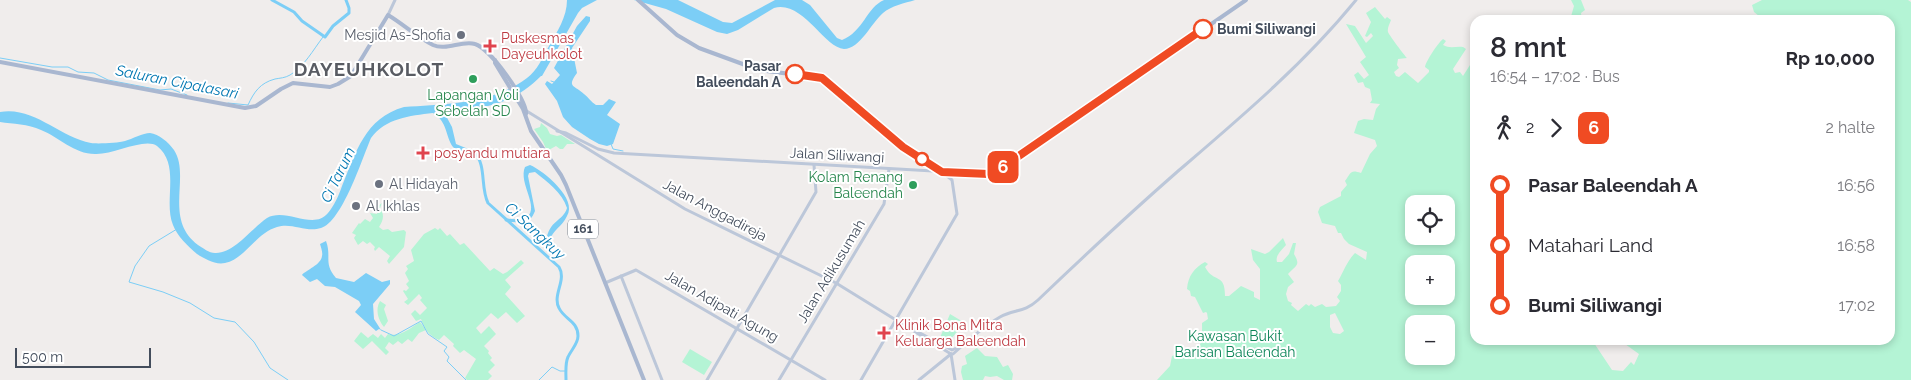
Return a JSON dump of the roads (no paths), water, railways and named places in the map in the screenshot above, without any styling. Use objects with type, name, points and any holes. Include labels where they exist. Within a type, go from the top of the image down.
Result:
[{"type":"main road","points":[[0,62],[206,102],[250,108],[293,83],[330,87],[346,80],[351,76],[395,0]]},
{"type":"main road","points":[[638,0],[682,39],[722,58],[761,71],[822,78],[903,147],[952,180]]},
{"type":"main road","name":"Jalan Siliwangi","points":[[557,131],[566,133],[598,149],[614,153],[989,174],[998,171],[1246,0]]},
{"type":"main road","points":[[919,380],[999,317],[1021,311],[1037,301],[1066,271],[1261,100],[1317,46],[1356,0]]},
{"type":"main road","name":"161","points":[[388,15],[435,45],[477,44],[484,48],[495,60],[517,95],[525,111],[531,131],[566,185],[644,380]]},
{"type":"main road","name":"Jalan Anggadireja","points":[[525,111],[685,209],[836,284],[952,353]]},
{"type":"main road","points":[[928,171],[930,168],[929,164]]},
{"type":"main road","points":[[707,380],[816,191],[814,165]]},
{"type":"main road","name":"Jalan Adikusumah","points":[[779,380],[884,204],[889,169]]},
{"type":"main road","points":[[861,380],[957,214],[952,180],[954,172]]},
{"type":"main road","name":"Jalan Adipati Agung","points":[[605,283],[636,270],[825,380]]},
{"type":"main road","points":[[621,276],[662,380]]},
{"type":"main road","points":[[952,353],[955,380]]},
{"type":"water","points":[[567,0],[597,0],[582,8],[578,13],[542,76],[519,94],[497,104],[445,114],[452,127],[456,144],[478,153],[476,156],[453,147],[444,125],[433,113],[407,117],[391,122],[377,131],[371,138],[351,189],[329,223],[315,229],[288,226],[277,227],[263,235],[239,257],[225,263],[207,260],[197,254],[177,233],[170,215],[170,173],[168,163],[164,154],[157,146],[145,144],[102,154],[87,153],[73,148],[36,128],[0,122],[0,112],[24,113],[79,140],[91,143],[122,142],[147,133],[160,137],[174,150],[178,160],[180,172],[180,210],[182,223],[188,235],[198,245],[208,251],[222,252],[236,245],[261,222],[274,215],[307,220],[322,218],[328,213],[338,197],[357,149],[364,138],[380,119],[391,112],[404,107],[484,98],[514,87],[527,78],[540,64],[558,30],[567,6]]},
{"type":"water","points":[[634,0],[678,0],[723,22],[732,23],[775,0],[802,0],[810,5],[837,38],[842,40],[860,26],[878,3],[884,0],[915,0],[886,11],[855,45],[844,49],[836,47],[804,17],[785,7],[774,8],[738,30],[727,34],[717,32],[666,9]]},
{"type":"water","points":[[586,16],[590,17],[590,21],[572,48],[577,73],[572,84],[596,105],[603,105],[609,99],[616,102],[607,115],[620,124],[613,144],[607,146],[599,144],[572,127],[563,117],[557,101],[545,84],[547,81],[552,84],[560,75],[554,68],[577,26]]},
{"type":"water","points":[[530,165],[551,179],[564,194],[568,202],[567,216],[549,242],[546,242],[550,229],[565,213],[567,208],[558,192],[535,172],[529,173],[528,176],[535,211],[527,222],[518,223],[517,221],[527,217],[530,213],[531,207],[524,173],[525,167]]},
{"type":"water","points":[[326,241],[330,268],[336,278],[354,282],[366,273],[382,282],[390,280],[390,284],[373,304],[374,319],[381,330],[376,331],[355,312],[361,305],[359,301],[335,287],[325,286],[317,279],[310,282],[302,275],[319,262],[322,255],[320,244]]},
{"type":"waterway","points":[[272,0],[294,12],[302,21],[325,37],[333,26],[349,13],[346,0]]},
{"type":"waterway","name":"Saluran Cipalasari","points":[[228,103],[248,105],[255,92],[261,86],[270,81],[288,76],[300,68],[323,37]]},
{"type":"waterway","name":"Saluran Cipalasari","points":[[0,58],[52,67],[68,67],[78,72],[94,73],[108,80],[160,90],[171,89],[187,95]]},
{"type":"waterway","points":[[611,144],[613,149],[623,151]]},
{"type":"waterway","name":"Ci Sangkuy","points":[[474,152],[481,163],[484,190],[488,203],[559,267],[561,277],[557,303],[561,312],[576,327],[578,336],[576,344],[567,359],[566,380]]},
{"type":"waterway","points":[[506,220],[520,221]]},
{"type":"waterway","points":[[177,229],[149,246],[135,266],[129,282],[163,292],[190,303],[214,318],[235,322],[254,342],[270,368],[288,380]]},
{"type":"waterway","points":[[381,330],[394,336],[421,321],[428,334],[447,347],[444,351],[449,357],[447,361],[466,380]]},
{"type":"waterway","points":[[539,380],[552,367],[560,371],[566,371]]},
{"type":"place","name":"Bumi Siliwangi","points":[[1203,29]]},
{"type":"place","name":"Mesjid As-Shofia","points":[[461,35]]},
{"type":"place","name":"Puskesmas Dayeuhkolot","points":[[490,46]]},
{"type":"place","name":"Pasar Baleendah A","points":[[795,74]]},
{"type":"place","name":"Lapangan Voli Sebelah SD","points":[[473,79]]},
{"type":"place","name":"posyandu mutiara","points":[[423,153]]},
{"type":"place","name":"Al Hidayah","points":[[379,184]]},
{"type":"place","name":"Kolam Renang Baleendah","points":[[913,185]]},
{"type":"place","name":"Al Ikhlas","points":[[356,206]]},
{"type":"place","name":"Klinik Bona Mitra Keluarga Baleendah","points":[[884,333]]},
{"type":"district","name":"DAYEUHKOLOT","points":[[369,69]]},
{"type":"water label","name":"Ci Tarum","points":[[338,175]]},
{"type":"park label","name":"Kawasan Bukit Barisan Baleendah","points":[[1235,344]]}]
